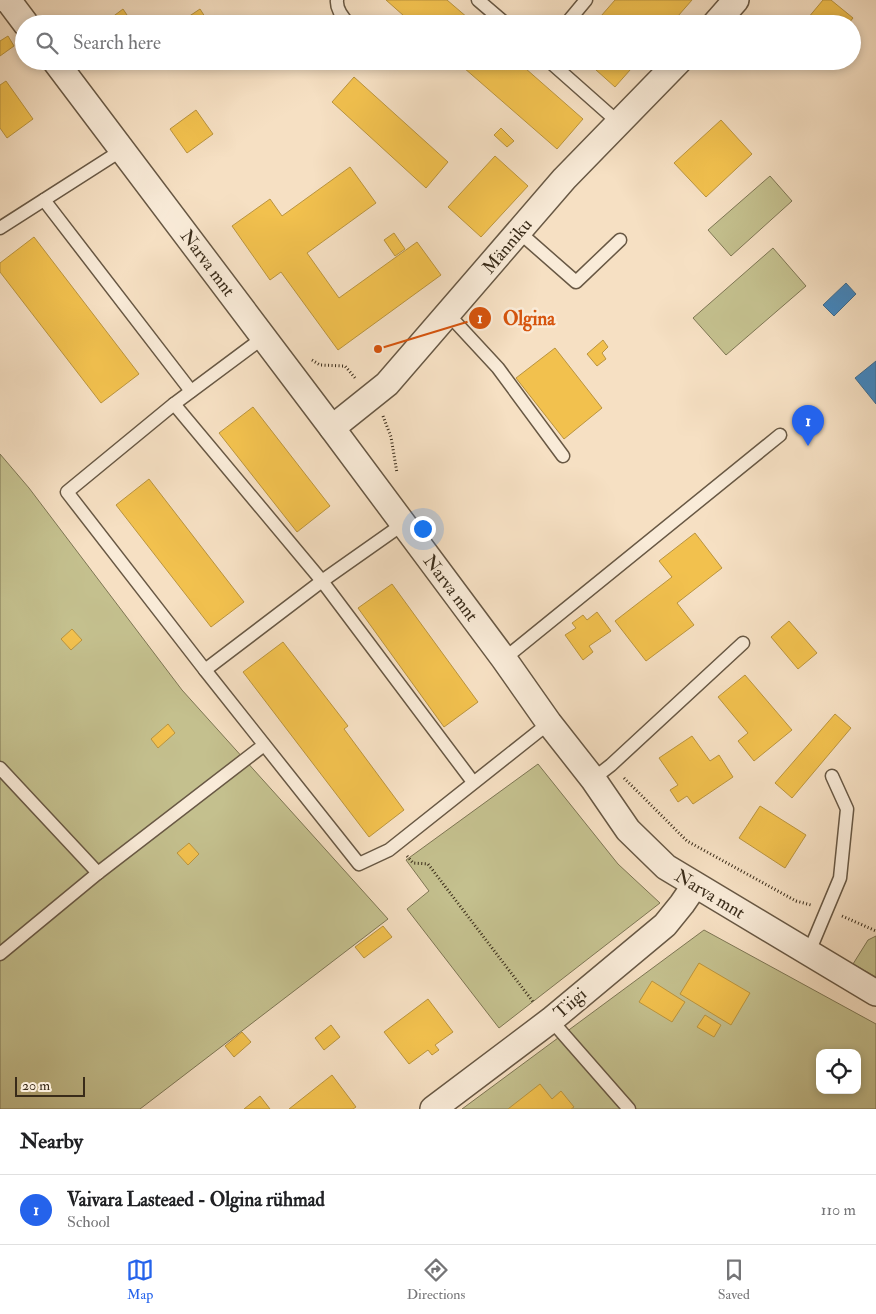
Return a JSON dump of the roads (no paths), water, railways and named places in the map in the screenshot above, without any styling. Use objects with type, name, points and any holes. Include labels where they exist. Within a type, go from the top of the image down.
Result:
[{"type":"street","points":[[8,0],[19,15]]},
{"type":"street","points":[[723,15],[736,0]]},
{"type":"street","name":"Narva mnt","points":[[62,70],[332,428],[504,659],[549,723],[602,772],[628,830],[661,864],[876,993]]},
{"type":"street","name":"Männiku","points":[[332,428],[387,384],[564,179],[670,70]]},
{"type":"street","name":"Tiigi","points":[[433,1109],[550,1021],[665,925],[695,885]]},
{"type":"lane","points":[[337,0],[336,4],[341,15]]},
{"type":"lane","points":[[478,0],[496,15]]},
{"type":"lane","points":[[574,15],[586,0]]},
{"type":"lane","points":[[559,70],[619,123]]},
{"type":"lane","points":[[0,228],[122,150]]},
{"type":"lane","points":[[44,200],[191,391]]},
{"type":"lane","points":[[519,232],[576,282],[620,240]]},
{"type":"lane","points":[[448,314],[498,368],[563,456]]},
{"type":"lane","points":[[264,337],[174,404],[67,492],[359,864],[389,850],[549,723]]},
{"type":"lane","points":[[174,404],[322,581],[473,782]]},
{"type":"lane","points":[[504,659],[780,435]]},
{"type":"lane","points":[[205,670],[322,581],[403,524]]},
{"type":"lane","points":[[602,772],[744,643]]},
{"type":"lane","points":[[0,954],[98,873],[264,745]]},
{"type":"lane","points":[[0,768],[98,873]]},
{"type":"lane","points":[[809,952],[840,878],[848,809],[832,776]]},
{"type":"lane","points":[[550,1021],[629,1109]]},
{"type":"place","name":"Olgina","points":[[378,349]]},
{"type":"place","name":"Vaivara Lasteaed - Olgina rühmad","points":[[808,446]]}]
